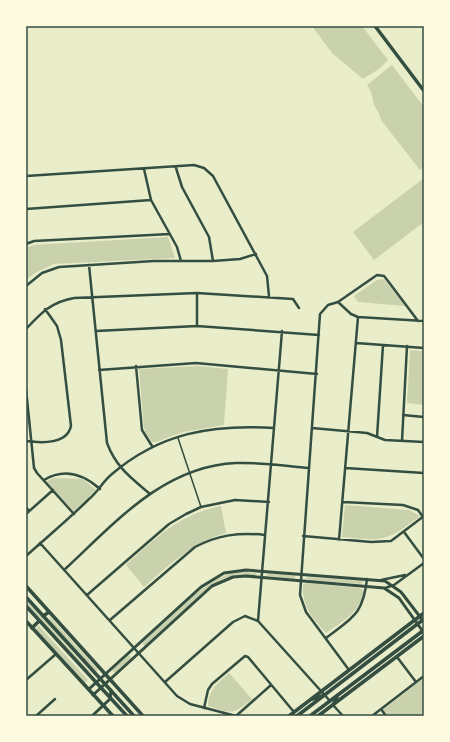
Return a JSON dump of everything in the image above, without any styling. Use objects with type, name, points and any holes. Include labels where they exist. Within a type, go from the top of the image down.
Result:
[{"type":"main road","points":[[375,26],[424,91]]},
{"type":"main road","points":[[26,586],[143,716]]},
{"type":"main road","points":[[26,597],[134,716]]},
{"type":"main road","points":[[26,606],[95,683],[127,716]]},
{"type":"main road","points":[[43,616],[49,612]]},
{"type":"main road","points":[[289,716],[424,613]]},
{"type":"main road","points":[[297,716],[424,620]]},
{"type":"main road","points":[[26,621],[113,716]]},
{"type":"main road","points":[[32,628],[39,621]]},
{"type":"main road","points":[[310,716],[424,631]]},
{"type":"main road","points":[[318,716],[424,636]]},
{"type":"main road","points":[[333,705],[340,694]]},
{"type":"main road","points":[[312,699],[325,695]]},
{"type":"street","points":[[26,176],[194,165],[204,168],[213,176],[256,254],[267,276],[269,296]]},
{"type":"street","points":[[176,167],[182,187],[209,237],[213,248],[213,261]]},
{"type":"street","points":[[144,169],[151,200],[170,234],[181,261]]},
{"type":"street","points":[[26,209],[151,200]]},
{"type":"street","points":[[26,244],[34,241],[170,234]]},
{"type":"street","points":[[26,286],[42,273],[59,267],[154,261],[213,261],[240,259],[256,254]]},
{"type":"street","points":[[89,266],[107,442],[112,456],[120,468],[150,494]]},
{"type":"street","points":[[349,670],[302,605],[300,580],[317,374],[320,314],[328,305],[338,302],[377,275],[388,281],[418,321]]},
{"type":"street","points":[[197,293],[197,326]]},
{"type":"street","points":[[26,329],[45,309],[62,300],[197,293],[269,296],[293,299],[299,308]]},
{"type":"street","points":[[338,302],[351,314],[358,317],[424,321]]},
{"type":"street","points":[[26,441],[60,440],[70,432],[61,340],[57,326],[45,309]]},
{"type":"street","points":[[339,540],[358,317]]},
{"type":"street","points":[[96,331],[197,326],[282,331],[319,335]]},
{"type":"street","points":[[258,621],[282,331]]},
{"type":"street","points":[[356,343],[424,348]]},
{"type":"street","points":[[378,437],[383,345]]},
{"type":"street","points":[[402,441],[407,346]]},
{"type":"street","points":[[99,370],[136,366],[196,363],[278,369],[317,374]]},
{"type":"street","points":[[136,366],[142,430],[152,446]]},
{"type":"street","points":[[26,389],[30,442],[34,468],[74,514]]},
{"type":"street","points":[[403,415],[424,417]]},
{"type":"street","points":[[26,556],[74,514],[100,489],[110,476],[152,446],[178,436],[225,427],[274,428]]},
{"type":"street","points":[[312,428],[367,433],[385,440],[424,442]]},
{"type":"street","points":[[178,436],[202,507]]},
{"type":"street","points":[[64,570],[150,494],[161,486],[190,472],[234,463],[309,468]]},
{"type":"street","points":[[345,468],[424,473]]},
{"type":"street","points":[[44,480],[54,475],[78,475],[87,478],[100,489]]},
{"type":"street","points":[[26,514],[53,490]]},
{"type":"street","points":[[87,595],[169,524],[202,507],[235,500],[269,502]]},
{"type":"street","points":[[303,536],[371,542],[391,541],[423,517],[416,508],[404,505],[342,502]]},
{"type":"street","points":[[26,507],[30,511]]},
{"type":"street","points":[[404,532],[424,559]]},
{"type":"street","points":[[110,620],[195,547],[210,540],[230,534],[265,535]]},
{"type":"street","points":[[40,543],[183,701],[236,716],[271,685]]},
{"type":"street","points":[[384,588],[394,585],[424,563]]},
{"type":"street","points":[[89,689],[201,588],[216,577],[232,571],[262,571],[379,580],[394,585],[424,620]]},
{"type":"street","points":[[379,580],[408,574]]},
{"type":"street","points":[[93,694],[219,582],[232,577],[262,577],[366,585],[384,588],[394,594],[424,631]]},
{"type":"street","points":[[326,638],[358,612],[364,600],[367,579]]},
{"type":"street","points":[[165,682],[236,619],[245,616],[258,621],[330,701]]},
{"type":"street","points":[[26,680],[56,654]]},
{"type":"street","points":[[204,708],[208,690],[212,684],[245,656],[248,657],[294,712]]},
{"type":"street","points":[[397,656],[416,682]]},
{"type":"street","points":[[372,716],[424,676]]},
{"type":"street","points":[[92,716],[110,699],[111,690]]},
{"type":"street","points":[[36,716],[55,700]]},
{"type":"street","points":[[333,705],[343,716]]},
{"type":"street","points":[[381,709],[386,716]]},
{"type":"green space","points":[[312,26],[362,26],[388,60],[379,69],[363,79],[332,53]]},
{"type":"green space","points":[[392,65],[424,107],[424,167],[420,170],[381,120],[367,85]]},
{"type":"green space","points":[[424,178],[424,222],[374,260],[353,232]]},
{"type":"green space","points":[[168,237],[175,258],[54,264],[35,273],[26,280],[26,248],[33,245]]},
{"type":"green space","points":[[382,279],[386,281],[405,306],[358,302],[354,296],[377,280]]},
{"type":"green space","points":[[410,350],[424,351],[424,405],[407,403]]},
{"type":"green space","points":[[198,366],[228,369],[224,425],[183,432],[156,442],[152,442],[146,434],[144,428],[139,369]]},
{"type":"green space","points":[[53,478],[83,479],[96,490],[74,511],[46,482]]},
{"type":"green space","points":[[345,505],[409,510],[420,516],[399,531],[384,538],[367,539],[342,537]]},
{"type":"green space","points":[[221,506],[226,533],[192,548],[144,587],[126,565],[169,528],[180,521],[206,510]]},
{"type":"green space","points":[[240,571],[256,573],[256,576],[227,577],[217,582],[145,646],[142,643],[175,611],[201,590],[214,581]]},
{"type":"green space","points":[[267,573],[295,575],[295,579],[267,576]]},
{"type":"green space","points":[[309,577],[363,582],[362,584],[310,580],[305,578]]},
{"type":"green space","points":[[306,583],[359,588],[364,590],[362,598],[355,611],[326,633],[312,617],[306,606],[303,585]]},
{"type":"green space","points":[[26,600],[93,675],[79,663],[26,604]]},
{"type":"green space","points":[[50,617],[98,670],[96,672],[49,620]]},
{"type":"green space","points":[[38,625],[88,680],[84,683],[36,630]]},
{"type":"green space","points":[[129,655],[131,658],[115,673],[112,670]]},
{"type":"green space","points":[[229,673],[252,699],[236,711],[232,712],[208,706],[212,691]]},
{"type":"green space","points":[[424,678],[424,716],[388,716],[383,710]]}]
